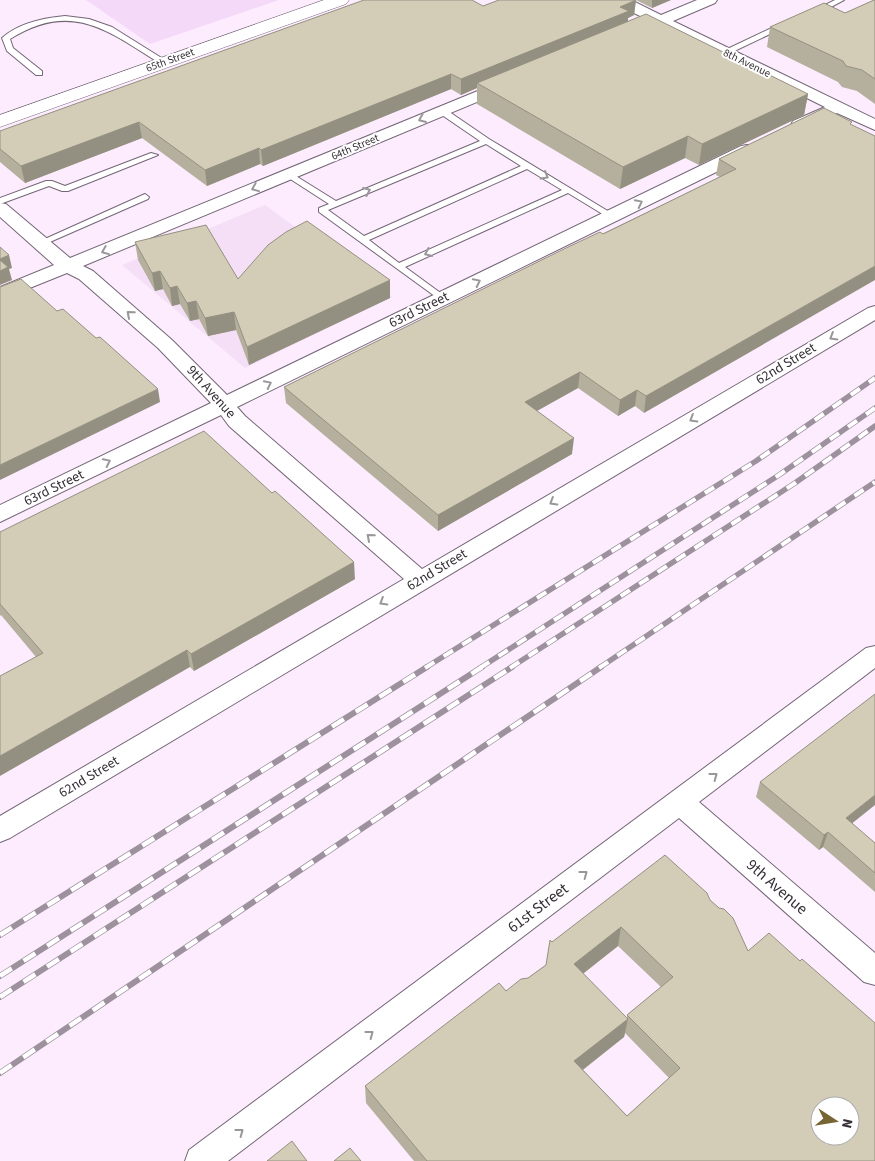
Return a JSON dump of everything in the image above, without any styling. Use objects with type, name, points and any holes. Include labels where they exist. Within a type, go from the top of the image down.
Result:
[{"type":"main road","name":"65th Street","points":[[0,121],[340,0]]},
{"type":"street","name":"8th Avenue","points":[[619,0],[875,125]]},
{"type":"street","points":[[616,39],[710,0]]},
{"type":"street","name":"64th Street","points":[[0,294],[518,79]]},
{"type":"street","points":[[782,133],[837,107]]},
{"type":"street","name":"63rd Street","points":[[0,514],[764,142]]},
{"type":"street","name":"9th Avenue","points":[[0,208],[67,266],[86,275],[165,344],[237,421],[420,580]]},
{"type":"street","name":"62nd Street","points":[[0,830],[875,312]]},
{"type":"street","name":"61st Street","points":[[201,1161],[875,655]]},
{"type":"street","name":"9th Avenue","points":[[680,802],[875,972]]},
{"type":"lane","points":[[806,16],[841,0]]},
{"type":"lane","points":[[39,73],[10,49],[6,38],[19,29],[35,22],[60,19],[82,20],[102,25],[164,62]]},
{"type":"lane","points":[[725,52],[788,24]]},
{"type":"lane","points":[[442,111],[486,141],[612,216]]},
{"type":"lane","points":[[443,299],[322,210],[486,141]]},
{"type":"lane","points":[[0,200],[49,183],[65,189],[154,155]]},
{"type":"lane","points":[[363,240],[527,166]]},
{"type":"lane","points":[[288,175],[336,205]]},
{"type":"lane","points":[[398,266],[568,190]]},
{"type":"lane","points":[[40,243],[146,197]]},
{"type":"shaded area","points":[[86,0],[279,0],[150,44]]},
{"type":"shaded area","points":[[265,205],[392,297],[245,368],[122,265]]},
{"type":"building","points":[[364,0],[472,0],[483,6],[499,0],[636,0],[620,7],[629,11],[461,79],[451,74],[261,150],[259,148],[205,170],[139,122],[21,166],[0,149],[0,131]]},
{"type":"building","points":[[874,0],[875,79],[862,70],[846,66],[843,61],[770,27],[824,3],[845,13]]},
{"type":"building","points":[[646,14],[808,94],[702,144],[688,136],[623,167],[477,83]]},
{"type":"building","points":[[824,108],[852,122],[850,124],[875,136],[875,266],[646,396],[637,390],[620,400],[580,372],[525,402],[574,438],[438,515],[284,387],[566,248],[600,232],[603,234],[736,169],[719,159]]},
{"type":"building","points":[[307,221],[390,280],[247,347],[234,312],[205,318],[196,301],[187,303],[177,286],[170,288],[160,271],[152,273],[135,242],[206,225],[238,279],[268,245],[286,232]]},
{"type":"building","points":[[0,247],[9,255],[0,259]]},
{"type":"building","points":[[0,260],[8,267],[0,271]]},
{"type":"building","points":[[21,279],[57,311],[63,309],[96,338],[100,337],[158,389],[0,465],[0,287]]},
{"type":"building","points":[[204,431],[272,493],[275,491],[354,562],[191,654],[187,650],[0,756],[0,676],[43,653],[0,604],[0,532]]},
{"type":"building","points":[[875,694],[875,795],[846,818],[875,843],[875,873],[828,832],[824,835],[760,782]]},
{"type":"building","points":[[665,855],[707,893],[710,900],[719,908],[724,909],[733,918],[748,951],[769,933],[800,961],[802,959],[875,1023],[875,1161],[427,1161],[365,1086],[499,983],[506,991],[521,979],[528,978],[546,965],[550,940],[552,942]],"holes":[[[621,927],[673,977],[627,1015],[680,1068],[627,1116],[574,1061],[628,1019],[574,964]]]},
{"type":"building","points":[[292,1141],[307,1161],[267,1161]]},
{"type":"building","points":[[350,1148],[361,1161],[334,1161]]},
{"type":"railway","points":[[425,668],[756,461],[875,378]]},
{"type":"railway","points":[[480,668],[779,475],[875,408]]},
{"type":"railway","points":[[510,668],[795,483],[875,426]]},
{"type":"railway","points":[[599,668],[875,482]]},
{"type":"railway","points":[[0,935],[427,667]]},
{"type":"railway","points":[[0,976],[482,667]]},
{"type":"railway","points":[[0,997],[512,667]]},
{"type":"railway","points":[[0,1073],[601,667]]}]
